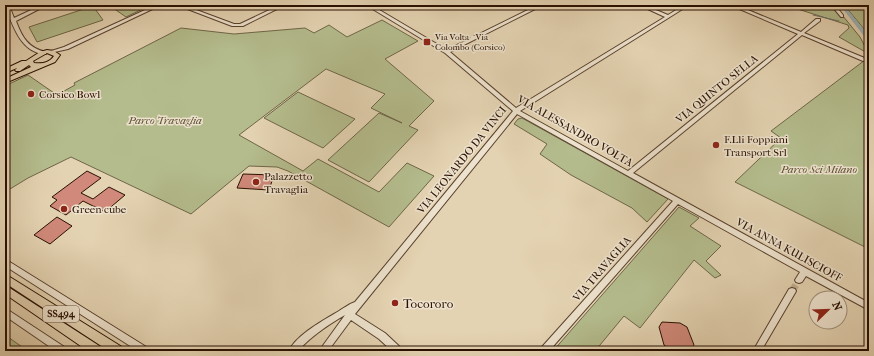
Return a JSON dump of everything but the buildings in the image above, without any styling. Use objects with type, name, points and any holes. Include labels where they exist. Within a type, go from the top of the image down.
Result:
[{"type":"main road","points":[[5,71],[34,60],[49,63],[57,56],[55,53],[47,52],[34,60],[18,70],[5,76]]},
{"type":"main road","points":[[5,81],[34,60]]},
{"type":"main road","name":"SS494","points":[[5,278],[118,351]]},
{"type":"main road","name":"SS494","points":[[5,289],[97,351]]},
{"type":"street","points":[[7,5],[34,60]]},
{"type":"street","points":[[13,18],[45,5]]},
{"type":"street","points":[[47,52],[66,48],[157,5]]},
{"type":"street","points":[[179,5],[234,25],[241,25],[284,5]]},
{"type":"street","name":"VIA ALESSANDRO VOLTA","points":[[368,5],[447,52],[516,111],[698,213]]},
{"type":"street","points":[[447,52],[541,5]]},
{"type":"street","points":[[641,5],[668,17]]},
{"type":"street","name":"VIA LEONARDO DA VINCI","points":[[323,351],[358,304],[516,111],[687,5]]},
{"type":"street","points":[[732,5],[865,60]]},
{"type":"street","points":[[833,5],[842,16]]},
{"type":"street","points":[[858,5],[869,6]]},
{"type":"street","name":"VIA QUINTO SELLA","points":[[628,174],[818,20]]},
{"type":"street","points":[[57,56],[66,48]]},
{"type":"street","name":"VIA TRAVAGLIA","points":[[544,351],[677,201]]},
{"type":"street","name":"VIA ANNA KULISCIOFF","points":[[698,213],[869,307]]},
{"type":"street","points":[[5,262],[145,351]]},
{"type":"street","points":[[799,280],[805,271]]},
{"type":"street","points":[[757,351],[792,291]]},
{"type":"street","name":"VIA LEONARDO DA VINCI","points":[[293,351],[302,339],[329,320],[358,304]]},
{"type":"street","points":[[5,312],[63,351]]},
{"type":"street","points":[[350,315],[382,336],[398,351]]},
{"type":"green space","points":[[119,5],[151,5],[126,17],[113,8]]},
{"type":"green space","points":[[785,5],[834,5],[860,37],[869,54],[839,37],[849,28],[848,25]]},
{"type":"green space","points":[[852,5],[869,6],[869,35],[845,6],[853,7]]},
{"type":"green space","points":[[93,6],[103,20],[37,42],[29,27]]},
{"type":"green space","name":"Parco Travaglia","points":[[382,20],[418,41],[385,59],[434,101],[409,126],[418,130],[369,182],[328,160],[379,113],[402,123],[371,108],[385,94],[326,69],[239,135],[303,171],[318,159],[379,192],[407,163],[434,176],[389,227],[288,171],[277,167],[249,166],[191,214],[71,157],[28,178],[5,192],[5,86],[28,75],[57,95],[75,85],[74,83],[181,28],[234,34],[305,28],[314,33],[329,25],[347,37]]},
{"type":"green space","name":"Parco Sei Milano","points":[[869,57],[869,249],[735,182],[781,138],[771,131]]},
{"type":"green space","points":[[298,92],[355,119],[323,148],[264,118]]},
{"type":"green space","points":[[522,118],[668,199],[647,222],[632,208],[571,175],[540,154],[547,144],[514,124],[518,119]]},
{"type":"green space","points":[[679,207],[699,218],[690,226],[721,246],[706,261],[721,275],[715,278],[694,260],[640,328],[624,316],[595,351],[553,351]]},
{"type":"green space","points":[[5,335],[28,351],[5,351]]},
{"type":"waterway","points":[[842,5],[869,39]]},
{"type":"waterway","points":[[813,15],[839,21]]},
{"type":"tunnel","points":[[792,291],[799,280]]},
{"type":"place","name":"Via Volta - Via Colombo (Corsico)","points":[[427,42]]},
{"type":"place","name":"Corsico Bowl","points":[[31,94]]},
{"type":"place","name":"F.Lli Foppiani Transport Srl","points":[[716,145]]},
{"type":"place","name":"Palazzetto Travaglia","points":[[256,182]]},
{"type":"place","name":"Green cube","points":[[64,209]]},
{"type":"place","name":"Tocororo","points":[[395,303]]}]
